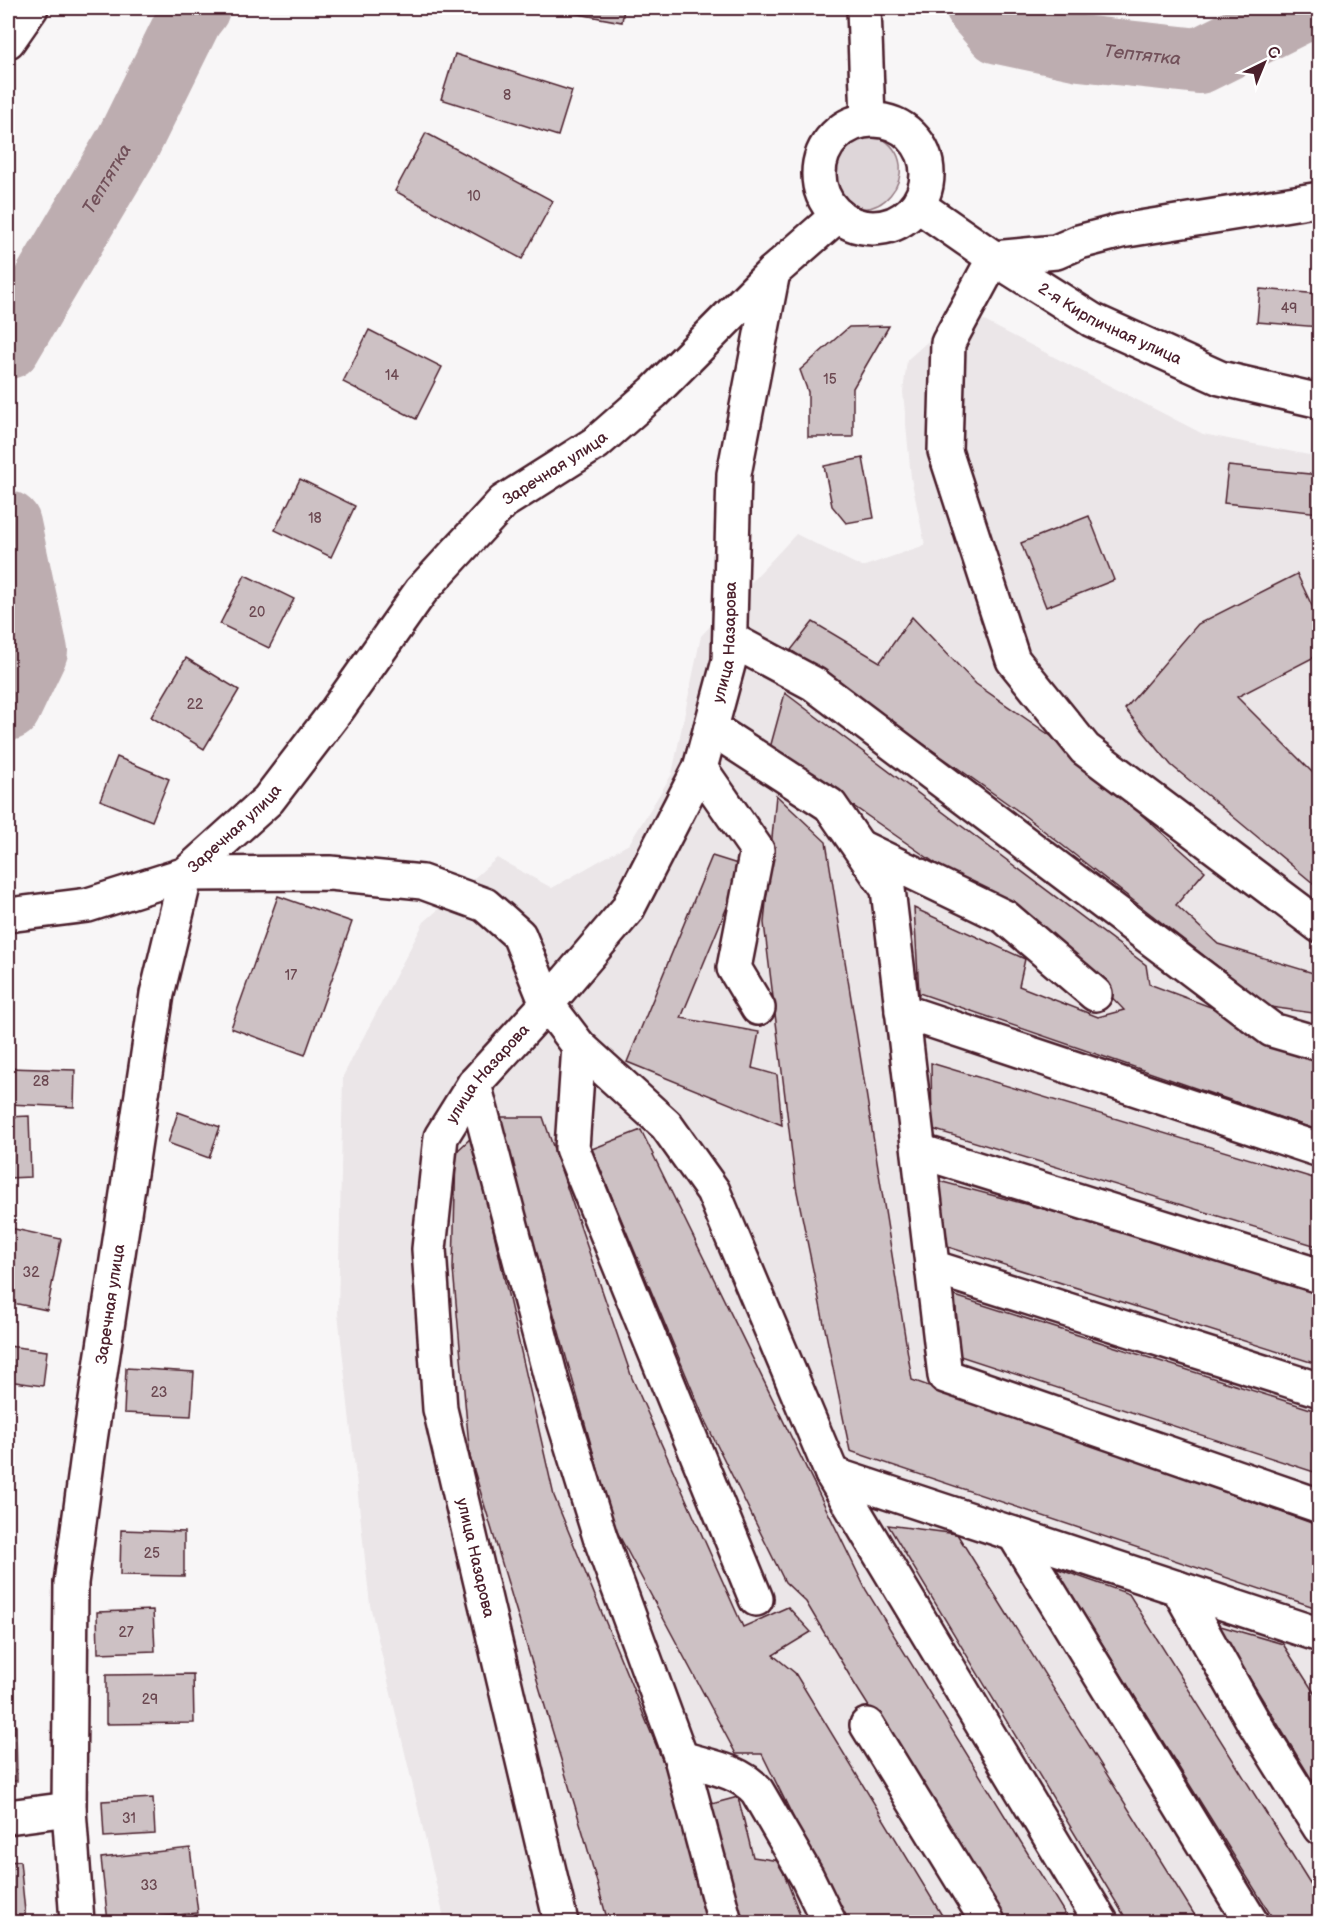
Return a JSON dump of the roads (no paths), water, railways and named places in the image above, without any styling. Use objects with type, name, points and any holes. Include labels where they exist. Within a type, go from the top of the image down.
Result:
[{"type":"street","points":[[8,41],[31,8]]},
{"type":"street","points":[[864,8],[868,119]]},
{"type":"street","points":[[868,119],[898,125],[917,142],[925,160],[927,185],[919,206],[910,214],[886,227],[866,228],[843,221],[825,201],[818,177],[825,147],[846,126],[868,119]]},
{"type":"street","points":[[1320,199],[1121,231],[1079,242],[1056,252],[994,258],[948,343],[945,451],[1013,660],[1085,749],[1320,926]]},
{"type":"street","name":"2-я Кирпичная улица","points":[[919,206],[994,258],[1092,320],[1220,378],[1320,401]]},
{"type":"street","name":"Заречная улица","points":[[77,1923],[69,1809],[71,1583],[90,1440],[157,994],[186,874],[268,800],[337,710],[421,591],[503,502],[596,443],[654,392],[773,272],[838,215]]},
{"type":"street","name":"улица Назарова","points":[[561,1923],[440,1409],[429,1249],[441,1137],[474,1084],[547,1004],[627,910],[700,768],[729,661],[734,474],[773,272]]},
{"type":"street","points":[[730,639],[814,684],[1272,1030],[1320,1044]]},
{"type":"street","points":[[711,728],[830,805],[888,889],[945,1376],[1320,1506]]},
{"type":"street","points":[[700,768],[757,850],[734,968],[758,1008]]},
{"type":"street","points":[[859,846],[1005,917],[1095,994]]},
{"type":"street","points":[[8,915],[88,905],[186,874],[330,873],[422,882],[484,905],[519,935],[547,1004],[579,1046],[666,1125],[713,1191],[832,1474],[1101,1923]]},
{"type":"street","points":[[902,1011],[1320,1150]]},
{"type":"street","points":[[579,1046],[572,1148],[756,1599]]},
{"type":"street","points":[[474,1084],[559,1404],[600,1537],[681,1758],[724,1923]]},
{"type":"street","points":[[919,1150],[1320,1276]]},
{"type":"street","points":[[932,1267],[1320,1390]]},
{"type":"street","points":[[832,1474],[1320,1635]]},
{"type":"street","points":[[1014,1534],[1251,1923]]},
{"type":"street","points":[[1178,1588],[1253,1721],[1320,1828]]},
{"type":"street","points":[[867,1725],[988,1923]]},
{"type":"street","points":[[681,1758],[740,1776],[750,1782],[807,1877],[829,1923]]},
{"type":"street","points":[[8,1817],[69,1809]]},
{"type":"waterway","name":"Тептятка","points":[[8,346],[128,143],[190,17],[197,8]]},
{"type":"waterway","name":"Тептятка","points":[[979,8],[999,31],[1080,48],[1199,61],[1305,8]]},
{"type":"waterway","name":"Тептятка","points":[[8,524],[35,651],[8,708]]}]
